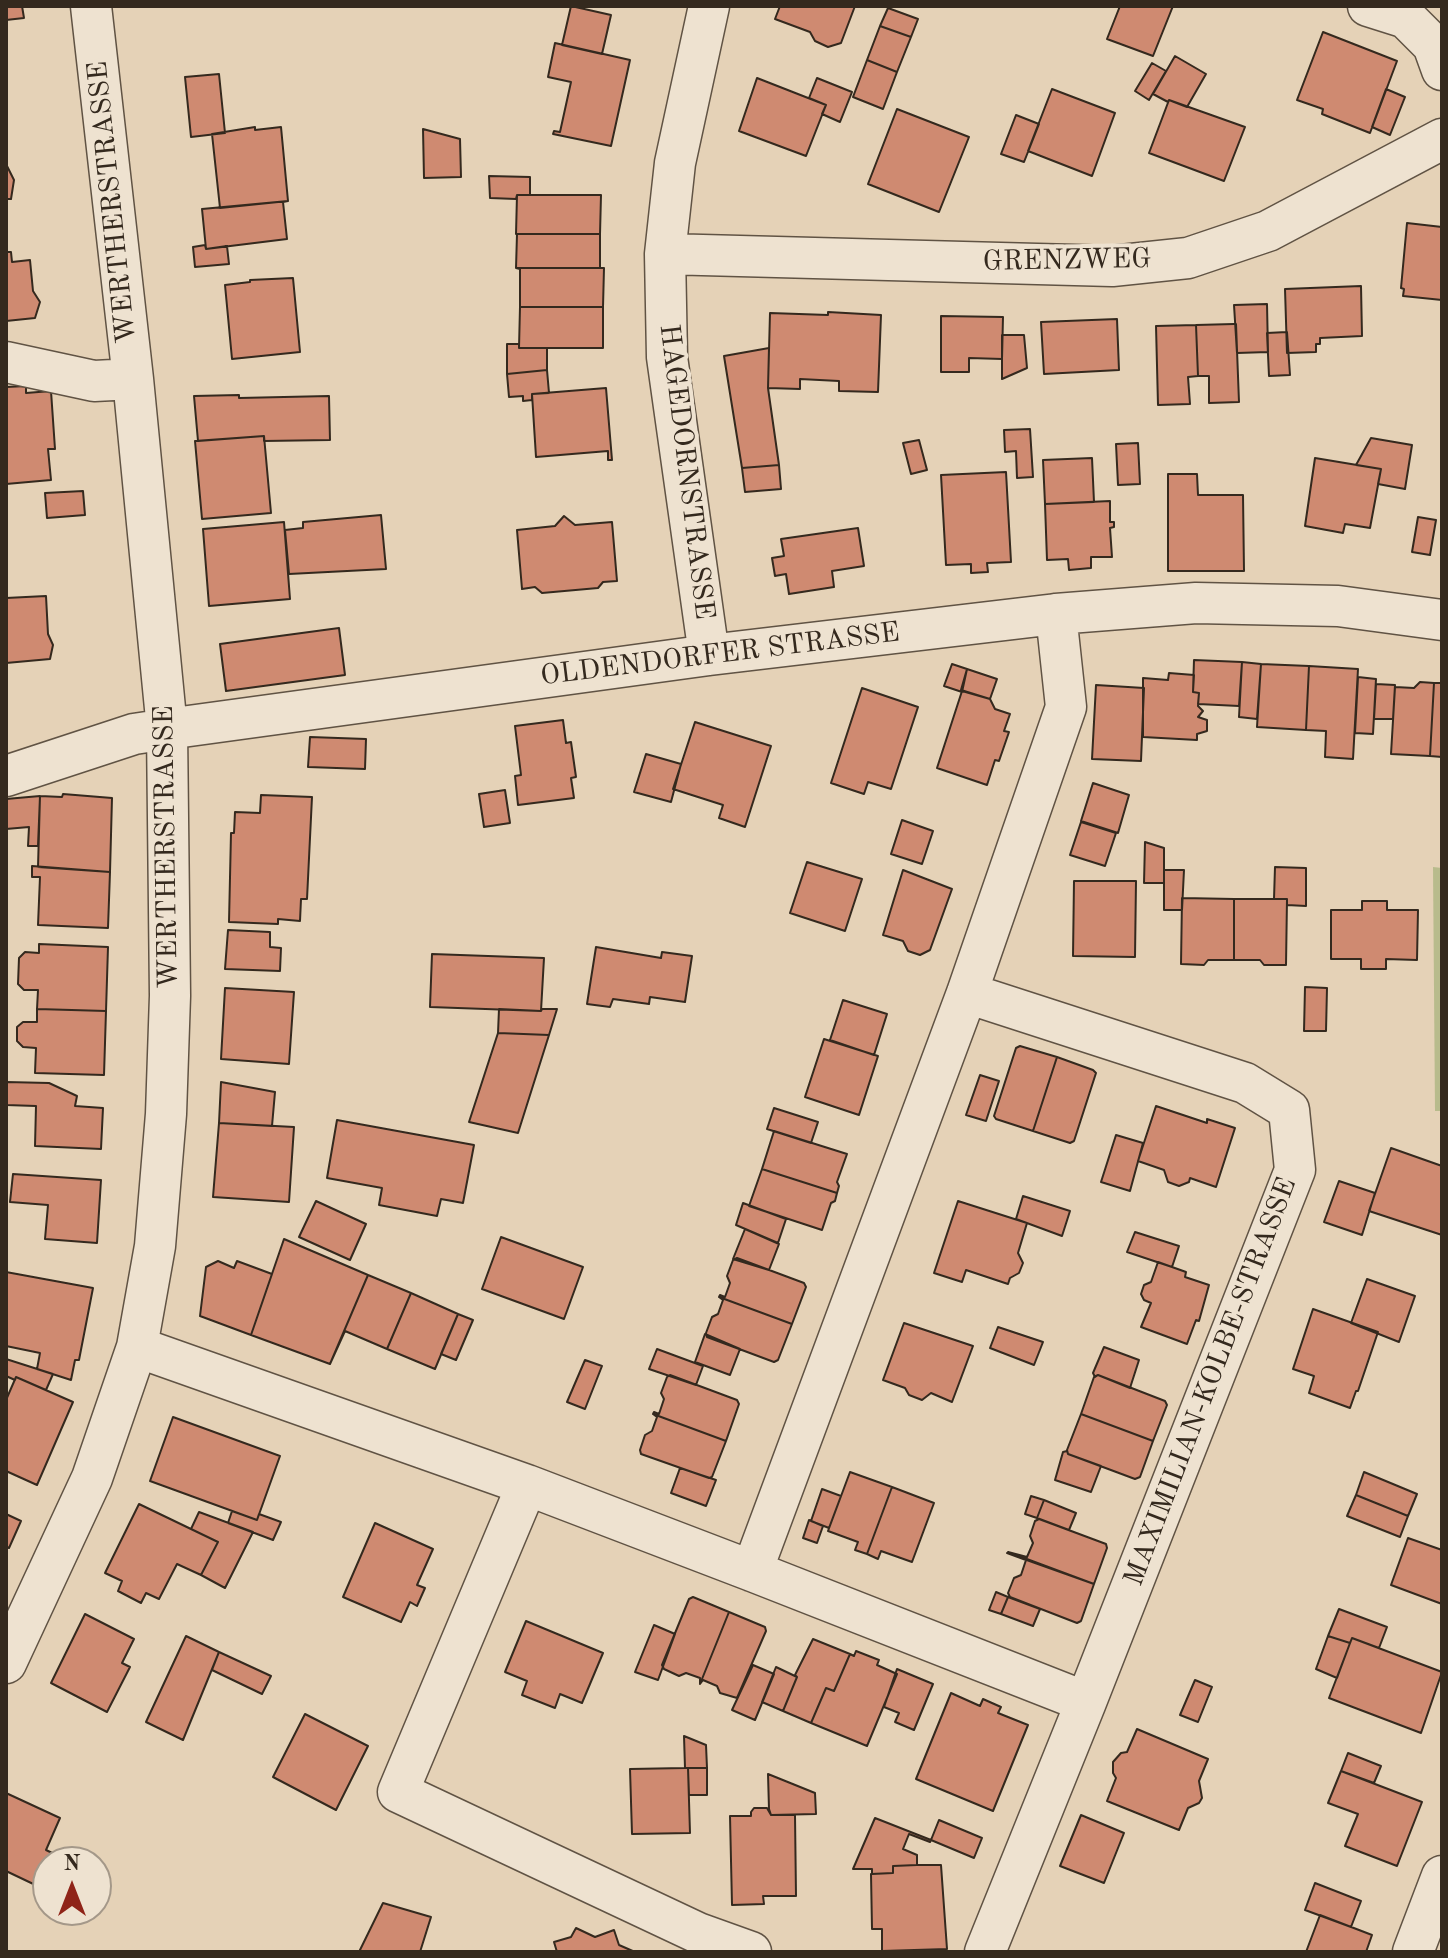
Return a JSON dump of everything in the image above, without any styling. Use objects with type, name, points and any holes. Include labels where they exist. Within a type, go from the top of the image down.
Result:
[{"type":"street","name":"WERTHERSTRASSE","points":[[6,1663],[92,1478],[137,1347],[155,1246],[166,1114],[170,996],[167,729],[133,379],[91,6]]},
{"type":"street","name":"HAGEDORNSTRASSE","points":[[709,6],[675,163],[665,254],[667,357],[709,655]]},
{"type":"street","points":[[1368,6],[1406,18],[1433,45],[1442,70]]},
{"type":"street","name":"GRENZWEG","points":[[665,254],[1112,266],[1188,258],[1268,231],[1442,139]]},
{"type":"street","points":[[6,362],[94,381],[133,379]]},
{"type":"street","name":"OLDENDORFER STRASSE","points":[[6,776],[134,734],[709,655],[1056,614],[1196,603],[1338,606],[1442,620]]},
{"type":"street","points":[[752,1571],[967,993],[1066,707],[1056,614]]},
{"type":"street","name":"MAXIMILIAN-KOLBE-STRASSE","points":[[967,993],[1245,1083],[1289,1110],[1295,1170],[985,1952]]},
{"type":"street","points":[[137,1347],[527,1485],[1086,1702]]},
{"type":"street","points":[[527,1485],[398,1792],[698,1933],[751,1952]]},
{"type":"street","points":[[1413,1952],[1442,1876]]},
{"type":"green space","points":[[1433,867],[1442,868],[1442,1111],[1435,1111]]},
{"type":"building","points":[[6,6],[22,6],[24,18],[6,20]]},
{"type":"building","points":[[571,6],[611,15],[602,54],[562,45]]},
{"type":"building","points":[[780,6],[855,6],[841,43],[828,47],[815,41],[810,32],[775,19]]},
{"type":"building","points":[[1120,6],[1173,6],[1153,56],[1107,39]]},
{"type":"building","points":[[888,8],[918,19],[911,37],[880,26]]},
{"type":"building","points":[[880,26],[911,37],[897,72],[867,60]]},
{"type":"building","points":[[1323,32],[1397,61],[1370,133],[1322,114],[1323,109],[1297,100]]},
{"type":"building","points":[[555,43],[630,60],[611,146],[553,134],[554,131],[560,132],[571,82],[548,77]]},
{"type":"building","points":[[1175,56],[1206,74],[1187,107],[1153,94]]},
{"type":"building","points":[[867,60],[897,72],[883,109],[853,97]]},
{"type":"building","points":[[1152,63],[1166,71],[1149,100],[1135,91]]},
{"type":"building","points":[[219,74],[225,133],[191,137],[185,77]]},
{"type":"building","points":[[757,78],[826,105],[806,156],[739,131]]},
{"type":"building","points":[[817,78],[852,92],[840,122],[822,114],[826,105],[809,98]]},
{"type":"building","points":[[1052,89],[1115,113],[1092,176],[1028,151]]},
{"type":"building","points":[[1386,89],[1405,97],[1390,135],[1372,127]]},
{"type":"building","points":[[1169,100],[1245,127],[1224,181],[1149,153]]},
{"type":"building","points":[[897,109],[969,137],[939,212],[868,184]]},
{"type":"building","points":[[1016,115],[1039,124],[1024,162],[1001,154]]},
{"type":"building","points":[[255,127],[255,130],[281,127],[288,201],[220,208],[212,134]]},
{"type":"building","points":[[423,129],[460,139],[461,177],[424,178]]},
{"type":"building","points":[[6,153],[7,166],[14,180],[11,199],[6,199]]},
{"type":"building","points":[[489,176],[530,177],[530,195],[517,195],[516,199],[490,198]]},
{"type":"building","points":[[517,195],[601,195],[600,234],[516,234]]},
{"type":"building","points":[[288,201],[283,202],[287,239],[206,249],[202,209]]},
{"type":"building","points":[[1407,223],[1442,227],[1442,300],[1403,296],[1404,289],[1401,288]]},
{"type":"building","points":[[517,234],[600,234],[600,268],[516,268]]},
{"type":"building","points":[[205,245],[206,249],[227,246],[229,264],[195,267],[193,247]]},
{"type":"building","points":[[6,252],[11,252],[12,262],[30,260],[33,291],[40,302],[35,318],[6,321]]},
{"type":"building","points":[[516,268],[604,268],[603,307],[520,307],[520,269]]},
{"type":"building","points":[[293,278],[300,352],[232,359],[225,285],[250,280]]},
{"type":"building","points":[[1361,286],[1362,336],[1320,338],[1316,352],[1287,353],[1285,289]]},
{"type":"building","points":[[1267,304],[1268,352],[1237,353],[1234,305]]},
{"type":"building","points":[[520,307],[603,307],[603,348],[519,348]]},
{"type":"building","points":[[828,312],[881,315],[878,392],[839,391],[839,381],[800,379],[800,389],[768,388],[770,313],[828,315]]},
{"type":"building","points":[[941,316],[1003,317],[1002,359],[969,358],[969,372],[941,372]]},
{"type":"building","points":[[1117,319],[1119,370],[1044,374],[1041,322]]},
{"type":"building","points":[[1236,324],[1239,402],[1209,403],[1209,376],[1198,376],[1196,325]]},
{"type":"building","points":[[1196,325],[1198,376],[1188,377],[1190,404],[1158,405],[1156,326]]},
{"type":"building","points":[[1287,332],[1290,375],[1269,376],[1267,333]]},
{"type":"building","points":[[1002,335],[1024,335],[1027,368],[1002,379]]},
{"type":"building","points":[[507,344],[519,344],[519,348],[547,348],[547,370],[507,374]]},
{"type":"building","points":[[769,348],[768,388],[779,465],[742,468],[724,356]]},
{"type":"building","points":[[547,370],[549,393],[532,394],[532,400],[523,401],[523,396],[509,397],[507,374]]},
{"type":"building","points":[[26,386],[26,393],[51,391],[55,449],[48,449],[51,480],[6,484],[6,387]]},
{"type":"building","points":[[606,388],[612,460],[608,460],[608,451],[536,457],[532,394]]},
{"type":"building","points":[[239,395],[239,398],[329,396],[330,440],[264,441],[264,436],[198,441],[194,396]]},
{"type":"building","points":[[1030,429],[1033,477],[1017,478],[1016,451],[1005,452],[1004,430]]},
{"type":"building","points":[[264,436],[271,513],[202,519],[195,441]]},
{"type":"building","points":[[1371,438],[1412,445],[1405,489],[1378,484],[1381,469],[1356,465]]},
{"type":"building","points":[[919,440],[927,470],[911,474],[903,443]]},
{"type":"building","points":[[1138,443],[1140,484],[1118,485],[1116,444]]},
{"type":"building","points":[[1092,458],[1094,502],[1045,504],[1043,460]]},
{"type":"building","points":[[1315,458],[1381,469],[1370,528],[1345,524],[1343,533],[1305,526]]},
{"type":"building","points":[[779,465],[781,489],[745,492],[742,468]]},
{"type":"building","points":[[1006,472],[1011,562],[987,563],[988,572],[971,573],[971,564],[946,565],[941,475]]},
{"type":"building","points":[[1168,474],[1197,474],[1198,495],[1243,495],[1244,571],[1168,571]]},
{"type":"building","points":[[83,491],[85,515],[47,518],[45,493]]},
{"type":"building","points":[[1110,501],[1110,522],[1114,522],[1114,527],[1110,528],[1112,557],[1091,557],[1091,568],[1069,570],[1068,559],[1047,560],[1045,504]]},
{"type":"building","points":[[381,515],[386,569],[289,574],[285,530],[303,528],[303,522]]},
{"type":"building","points":[[564,516],[575,525],[612,522],[617,581],[603,582],[598,588],[542,593],[535,587],[522,589],[517,530],[555,526]]},
{"type":"building","points":[[1418,517],[1436,520],[1430,555],[1412,552]]},
{"type":"building","points":[[284,522],[290,599],[209,606],[203,529]]},
{"type":"building","points":[[858,528],[864,566],[832,571],[834,587],[789,594],[786,574],[775,576],[772,558],[784,556],[781,539]]},
{"type":"building","points":[[46,596],[48,634],[53,645],[50,659],[6,663],[6,598]]},
{"type":"building","points":[[339,628],[345,675],[226,691],[220,644]]},
{"type":"building","points":[[1194,660],[1242,662],[1239,706],[1198,704],[1199,693],[1193,692]]},
{"type":"building","points":[[1242,662],[1261,664],[1257,719],[1239,717]]},
{"type":"building","points":[[952,664],[967,669],[962,692],[944,686]]},
{"type":"building","points":[[1261,664],[1309,666],[1306,730],[1257,727]]},
{"type":"building","points":[[1309,666],[1358,669],[1353,759],[1325,757],[1326,731],[1306,730]]},
{"type":"building","points":[[967,669],[997,679],[990,699],[961,690]]},
{"type":"building","points":[[1169,673],[1194,675],[1193,692],[1199,693],[1198,706],[1203,711],[1198,717],[1207,720],[1207,731],[1197,734],[1197,740],[1143,737],[1143,678],[1168,680]]},
{"type":"building","points":[[1358,677],[1376,679],[1373,734],[1355,733]]},
{"type":"building","points":[[1420,682],[1434,683],[1430,756],[1391,754],[1395,687],[1414,688]]},
{"type":"building","points":[[1434,683],[1442,683],[1442,757],[1430,756]]},
{"type":"building","points":[[1376,684],[1395,685],[1393,719],[1374,719]]},
{"type":"building","points":[[1096,685],[1144,688],[1141,761],[1092,759]]},
{"type":"building","points":[[862,688],[918,707],[891,789],[868,782],[864,794],[831,783]]},
{"type":"building","points":[[962,691],[990,699],[995,709],[1010,714],[1004,731],[1009,732],[987,785],[937,768]]},
{"type":"building","points":[[563,720],[566,743],[571,742],[576,777],[571,778],[574,798],[518,805],[515,776],[521,775],[515,726]]},
{"type":"building","points":[[695,722],[771,746],[745,827],[719,818],[723,805],[673,789]]},
{"type":"building","points":[[310,737],[366,739],[365,769],[308,767]]},
{"type":"building","points":[[646,754],[681,764],[671,802],[634,792]]},
{"type":"building","points":[[1093,783],[1129,795],[1118,833],[1081,821]]},
{"type":"building","points":[[505,790],[510,823],[484,827],[479,794]]},
{"type":"building","points":[[63,794],[112,798],[110,872],[38,867],[40,796],[62,797]]},
{"type":"building","points":[[261,795],[312,797],[307,899],[301,899],[300,921],[278,919],[278,924],[229,922],[231,833],[234,833],[235,812],[260,813]]},
{"type":"building","points":[[40,796],[38,846],[28,846],[29,827],[6,829],[6,799]]},
{"type":"building","points":[[902,820],[933,831],[922,864],[891,854]]},
{"type":"building","points":[[1081,822],[1116,833],[1105,866],[1070,855]]},
{"type":"building","points":[[1145,842],[1164,848],[1164,883],[1144,883]]},
{"type":"building","points":[[807,862],[862,879],[845,931],[790,913]]},
{"type":"building","points":[[32,866],[110,872],[108,928],[38,925],[40,877],[32,877]]},
{"type":"building","points":[[1275,867],[1306,868],[1306,906],[1287,905],[1287,899],[1274,899]]},
{"type":"building","points":[[903,870],[952,889],[930,950],[920,955],[908,951],[903,941],[883,935]]},
{"type":"building","points":[[1164,870],[1184,870],[1182,910],[1164,910]]},
{"type":"building","points":[[1074,881],[1136,881],[1135,957],[1073,956]]},
{"type":"building","points":[[1182,898],[1234,899],[1234,960],[1208,960],[1204,965],[1181,964]]},
{"type":"building","points":[[1234,899],[1287,899],[1286,965],[1264,965],[1260,960],[1234,960]]},
{"type":"building","points":[[1362,901],[1387,901],[1387,910],[1418,910],[1417,960],[1386,959],[1386,969],[1361,969],[1361,959],[1331,959],[1331,910],[1362,910]]},
{"type":"building","points":[[228,930],[270,932],[270,947],[281,948],[280,971],[225,969]]},
{"type":"building","points":[[39,944],[108,947],[106,1011],[37,1009],[38,990],[24,990],[18,984],[19,958],[25,952],[39,953]]},
{"type":"building","points":[[596,947],[661,958],[662,952],[692,956],[685,1002],[650,997],[649,1004],[613,999],[610,1007],[587,1004]]},
{"type":"building","points":[[432,954],[544,958],[541,1011],[430,1007]]},
{"type":"building","points":[[1305,987],[1327,988],[1326,1031],[1304,1031]]},
{"type":"building","points":[[225,988],[294,992],[289,1064],[221,1059]]},
{"type":"building","points":[[843,1000],[887,1014],[874,1055],[830,1040]]},
{"type":"building","points":[[37,1009],[106,1011],[104,1075],[35,1073],[36,1048],[23,1047],[17,1041],[17,1027],[23,1022],[37,1022]]},
{"type":"building","points":[[499,1009],[557,1009],[549,1035],[498,1033]]},
{"type":"building","points":[[498,1033],[549,1035],[518,1133],[469,1122]]},
{"type":"building","points":[[824,1039],[878,1056],[859,1115],[805,1097]]},
{"type":"building","points":[[1020,1046],[1057,1057],[1033,1131],[994,1116],[1016,1048]]},
{"type":"building","points":[[1057,1057],[1096,1073],[1074,1141],[1070,1143],[1033,1131]]},
{"type":"building","points":[[980,1075],[999,1081],[986,1121],[966,1115]]},
{"type":"building","points":[[6,1082],[49,1083],[77,1096],[75,1106],[103,1108],[101,1149],[35,1146],[36,1106],[6,1105]]},
{"type":"building","points":[[221,1082],[275,1092],[272,1126],[219,1123]]},
{"type":"building","points":[[1156,1106],[1207,1123],[1207,1119],[1235,1128],[1216,1187],[1190,1178],[1189,1182],[1179,1186],[1168,1182],[1164,1170],[1138,1161]]},
{"type":"building","points":[[774,1108],[818,1122],[811,1143],[767,1129]]},
{"type":"building","points":[[337,1120],[474,1145],[463,1203],[441,1199],[437,1216],[379,1205],[382,1188],[327,1178]]},
{"type":"building","points":[[219,1123],[294,1127],[289,1202],[213,1197]]},
{"type":"building","points":[[774,1131],[847,1154],[837,1182],[837,1193],[762,1169]]},
{"type":"building","points":[[1116,1135],[1143,1143],[1130,1191],[1101,1182]]},
{"type":"building","points":[[1391,1148],[1442,1166],[1442,1235],[1369,1211]]},
{"type":"building","points":[[762,1169],[837,1193],[822,1230],[749,1206]]},
{"type":"building","points":[[13,1174],[101,1180],[97,1243],[45,1239],[48,1205],[10,1202]]},
{"type":"building","points":[[1339,1181],[1375,1193],[1362,1235],[1324,1222]]},
{"type":"building","points":[[1023,1196],[1070,1211],[1062,1236],[1016,1219]]},
{"type":"building","points":[[316,1201],[366,1224],[350,1260],[299,1237]]},
{"type":"building","points":[[958,1201],[1027,1223],[1018,1253],[1023,1263],[1019,1273],[1010,1278],[1008,1284],[966,1270],[962,1282],[934,1273]]},
{"type":"building","points":[[743,1203],[786,1219],[778,1243],[736,1225]]},
{"type":"building","points":[[745,1229],[779,1244],[769,1270],[733,1259]]},
{"type":"building","points":[[1135,1232],[1179,1246],[1172,1267],[1127,1252]]},
{"type":"building","points":[[501,1237],[583,1267],[564,1319],[482,1289]]},
{"type":"building","points":[[284,1239],[368,1275],[330,1364],[251,1335]]},
{"type":"building","points":[[737,1258],[804,1283],[806,1287],[792,1324],[719,1297],[725,1297],[730,1283],[727,1276],[733,1260]]},
{"type":"building","points":[[218,1261],[234,1268],[237,1261],[272,1274],[251,1335],[200,1316],[206,1267]]},
{"type":"building","points":[[1158,1262],[1186,1272],[1185,1277],[1209,1285],[1199,1321],[1196,1320],[1187,1344],[1141,1327],[1151,1303],[1144,1300],[1141,1294],[1144,1285],[1151,1282]]},
{"type":"building","points":[[6,1272],[93,1288],[79,1360],[75,1360],[71,1380],[37,1369],[40,1353],[6,1346]]},
{"type":"building","points":[[368,1275],[411,1293],[387,1349],[345,1331],[330,1364]]},
{"type":"building","points":[[1367,1279],[1415,1296],[1399,1342],[1351,1323]]},
{"type":"building","points":[[411,1293],[458,1314],[435,1369],[387,1349]]},
{"type":"building","points":[[719,1297],[792,1324],[778,1360],[774,1362],[707,1337],[712,1317],[718,1314],[723,1300]]},
{"type":"building","points":[[1313,1309],[1378,1332],[1350,1408],[1309,1393],[1314,1376],[1293,1369]]},
{"type":"building","points":[[458,1314],[473,1320],[456,1360],[441,1354]]},
{"type":"building","points":[[904,1323],[973,1346],[952,1402],[931,1393],[922,1400],[909,1395],[905,1388],[883,1380]]},
{"type":"building","points":[[998,1327],[1043,1342],[1034,1365],[990,1348]]},
{"type":"building","points":[[705,1334],[740,1349],[730,1375],[695,1362]]},
{"type":"building","points":[[1104,1347],[1139,1360],[1130,1388],[1098,1375],[1095,1377],[1093,1373]]},
{"type":"building","points":[[657,1349],[703,1366],[696,1385],[649,1369]]},
{"type":"building","points":[[6,1359],[53,1374],[46,1390],[6,1376]]},
{"type":"building","points":[[585,1360],[602,1366],[585,1409],[567,1402]]},
{"type":"building","points":[[670,1375],[737,1400],[739,1404],[726,1441],[653,1414],[659,1414],[664,1399],[661,1393]]},
{"type":"building","points":[[1098,1375],[1165,1401],[1167,1405],[1153,1441],[1081,1414],[1094,1377]]},
{"type":"building","points":[[16,1377],[73,1402],[37,1485],[6,1471],[6,1400]]},
{"type":"building","points":[[653,1414],[726,1441],[712,1477],[641,1454],[645,1435],[652,1431],[657,1417]]},
{"type":"building","points":[[1081,1414],[1153,1441],[1140,1477],[1135,1479],[1068,1454]]},
{"type":"building","points":[[173,1417],[280,1456],[257,1520],[150,1481]]},
{"type":"building","points":[[1063,1452],[1101,1466],[1091,1492],[1055,1480]]},
{"type":"building","points":[[680,1468],[716,1480],[706,1506],[671,1493]]},
{"type":"building","points":[[850,1472],[892,1487],[867,1554],[855,1550],[858,1542],[828,1531]]},
{"type":"building","points":[[1364,1472],[1417,1494],[1408,1516],[1356,1495]]},
{"type":"building","points":[[892,1487],[934,1503],[912,1562],[881,1551],[878,1559],[867,1554]]},
{"type":"building","points":[[822,1489],[841,1496],[829,1528],[811,1521]]},
{"type":"building","points":[[1356,1495],[1408,1516],[1400,1537],[1347,1516]]},
{"type":"building","points":[[1031,1496],[1044,1500],[1037,1518],[1025,1514]]},
{"type":"building","points":[[1044,1500],[1076,1513],[1069,1530],[1037,1518]]},
{"type":"building","points":[[139,1504],[218,1542],[201,1575],[177,1564],[159,1599],[146,1593],[141,1603],[118,1591],[122,1581],[105,1573]]},
{"type":"building","points":[[232,1511],[257,1520],[259,1514],[281,1522],[273,1540],[228,1523]]},
{"type":"building","points":[[199,1512],[253,1532],[225,1588],[201,1575],[218,1542],[191,1529]]},
{"type":"building","points":[[6,1514],[21,1521],[9,1548],[6,1547]]},
{"type":"building","points":[[1039,1519],[1106,1544],[1094,1584],[1008,1552],[1027,1557],[1033,1543],[1030,1536],[1035,1521]]},
{"type":"building","points":[[809,1520],[823,1526],[817,1543],[803,1538]]},
{"type":"building","points":[[375,1523],[433,1549],[417,1585],[425,1588],[417,1606],[410,1602],[401,1622],[343,1597]]},
{"type":"building","points":[[1408,1538],[1442,1550],[1442,1604],[1391,1585]]},
{"type":"building","points":[[1007,1553],[1094,1584],[1081,1621],[1077,1623],[1010,1597],[1008,1593],[1014,1578],[1021,1575],[1026,1560]]},
{"type":"building","points":[[996,1592],[1008,1597],[1001,1614],[989,1610]]},
{"type":"building","points":[[693,1597],[729,1612],[700,1684],[700,1678],[686,1673],[679,1676],[662,1665],[689,1599]]},
{"type":"building","points":[[1008,1597],[1040,1609],[1033,1626],[1001,1614]]},
{"type":"building","points":[[1339,1609],[1387,1627],[1379,1648],[1352,1638],[1350,1643],[1328,1636]]},
{"type":"building","points":[[729,1612],[765,1627],[766,1631],[737,1698],[720,1693],[717,1686],[703,1680],[700,1684]]},
{"type":"building","points":[[85,1614],[134,1639],[122,1663],[130,1667],[107,1712],[51,1683]]},
{"type":"building","points":[[526,1621],[603,1653],[582,1703],[560,1694],[555,1708],[522,1695],[527,1681],[505,1672]]},
{"type":"building","points":[[654,1625],[675,1634],[658,1680],[635,1672]]},
{"type":"building","points":[[186,1636],[219,1652],[183,1740],[146,1722]]},
{"type":"building","points":[[1328,1636],[1350,1643],[1337,1678],[1316,1669]]},
{"type":"building","points":[[1352,1638],[1442,1672],[1421,1733],[1329,1698]]},
{"type":"building","points":[[813,1639],[850,1654],[834,1691],[826,1688],[811,1723],[783,1711],[797,1677],[795,1675]]},
{"type":"building","points":[[856,1651],[879,1660],[877,1665],[897,1674],[867,1746],[811,1723],[826,1688],[834,1691],[850,1654],[854,1656]]},
{"type":"building","points":[[219,1652],[271,1676],[262,1694],[212,1670]]},
{"type":"building","points":[[753,1665],[774,1674],[755,1720],[732,1710]]},
{"type":"building","points":[[776,1667],[797,1677],[783,1711],[762,1702]]},
{"type":"building","points":[[897,1669],[933,1684],[914,1730],[895,1722],[899,1713],[884,1707]]},
{"type":"building","points":[[1195,1680],[1212,1687],[1198,1722],[1180,1715]]},
{"type":"building","points":[[951,1693],[980,1706],[983,1699],[1001,1707],[998,1713],[1028,1725],[993,1811],[916,1779]]},
{"type":"building","points":[[305,1714],[368,1746],[336,1810],[273,1777]]},
{"type":"building","points":[[1137,1729],[1208,1759],[1199,1781],[1202,1798],[1188,1808],[1179,1830],[1107,1801],[1116,1778],[1113,1762],[1121,1753],[1127,1752]]},
{"type":"building","points":[[684,1736],[706,1745],[707,1768],[685,1768]]},
{"type":"building","points":[[1348,1753],[1381,1766],[1374,1783],[1341,1771]]},
{"type":"building","points":[[688,1768],[690,1833],[632,1834],[630,1769]]},
{"type":"building","points":[[688,1768],[707,1768],[707,1795],[689,1795]]},
{"type":"building","points":[[1341,1771],[1422,1802],[1397,1866],[1345,1846],[1358,1814],[1328,1803]]},
{"type":"building","points":[[768,1774],[815,1793],[816,1814],[771,1815]]},
{"type":"building","points":[[6,1793],[60,1818],[48,1846],[32,1846],[32,1883],[6,1871]]},
{"type":"building","points":[[754,1808],[767,1808],[771,1815],[795,1815],[796,1896],[763,1896],[764,1904],[732,1905],[730,1816],[751,1816]]},
{"type":"building","points":[[1081,1815],[1124,1833],[1104,1883],[1060,1866]]},
{"type":"building","points":[[875,1818],[931,1840],[909,1834],[903,1849],[917,1855],[917,1865],[893,1866],[893,1873],[872,1874],[872,1869],[853,1869]]},
{"type":"building","points":[[939,1820],[982,1838],[974,1858],[931,1840]]},
{"type":"building","points":[[941,1865],[947,1949],[882,1951],[882,1929],[872,1929],[871,1874],[893,1873],[893,1866]]},
{"type":"building","points":[[1315,1883],[1361,1901],[1351,1927],[1305,1910]]},
{"type":"building","points":[[383,1903],[431,1917],[420,1952],[359,1952]]},
{"type":"building","points":[[1320,1915],[1372,1935],[1366,1952],[1306,1952]]},
{"type":"building","points":[[576,1928],[595,1937],[614,1930],[619,1945],[635,1952],[557,1952],[554,1942],[571,1937]]}]
